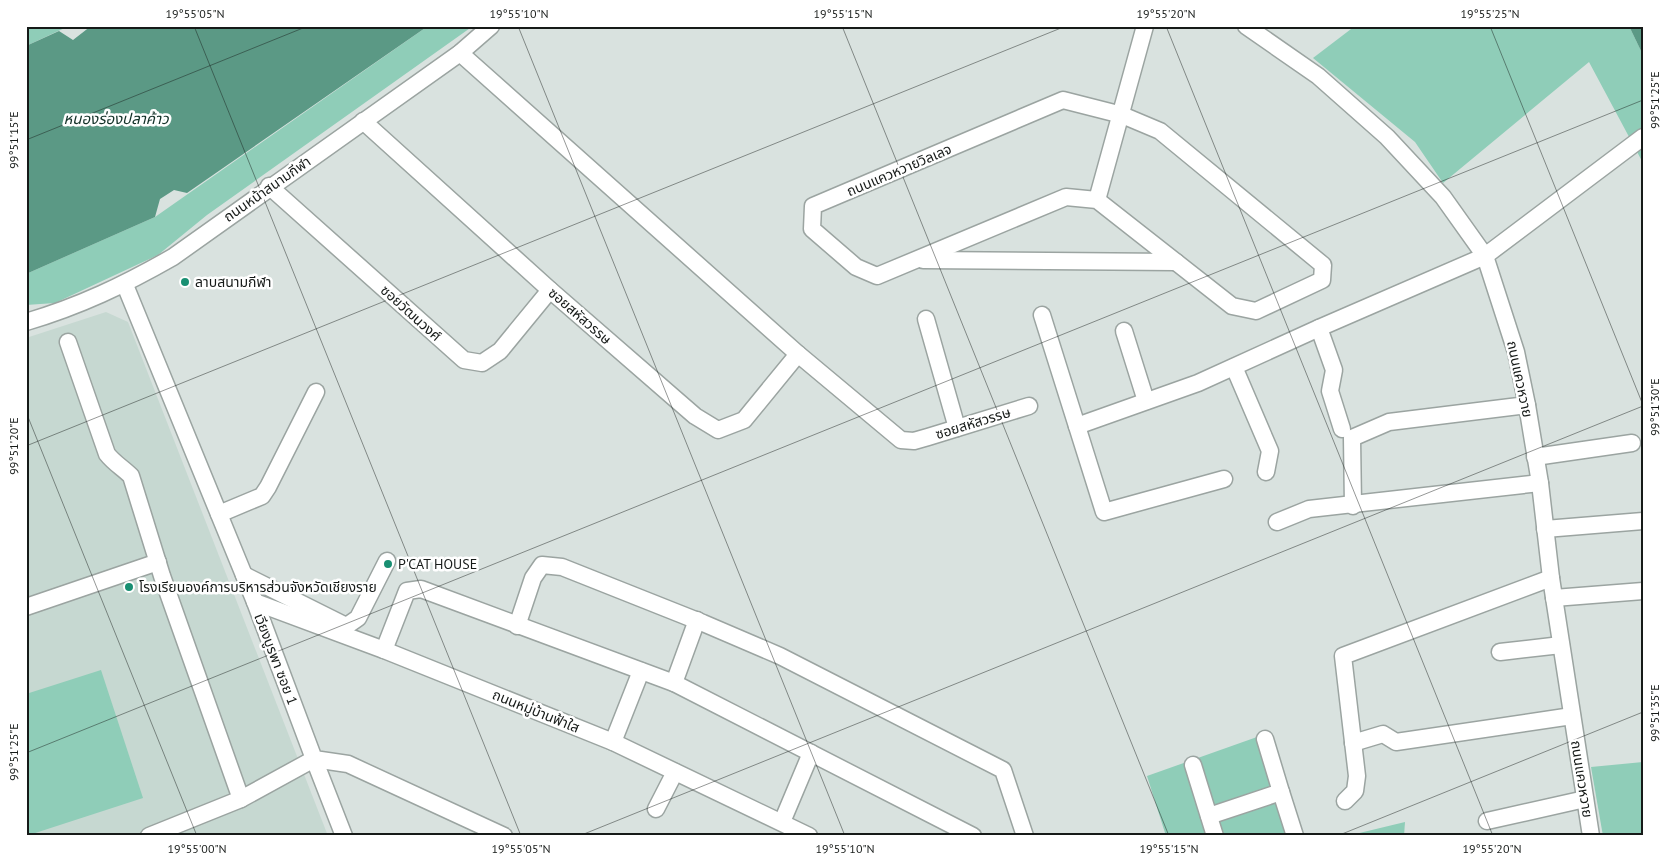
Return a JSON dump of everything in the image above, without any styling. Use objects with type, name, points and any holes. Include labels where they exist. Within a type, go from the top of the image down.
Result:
[{"type":"street","name":"ถนนหน้าสนามกีฬา","points":[[26,322],[63,311],[125,285],[173,257],[269,186],[460,53],[491,26]]},
{"type":"street","points":[[1097,200],[1145,26]]},
{"type":"street","name":"ถนนแควหวาย","points":[[1246,26],[1318,76],[1387,136],[1444,197],[1486,256],[1516,352],[1527,405],[1540,483],[1551,578],[1591,836]]},
{"type":"street","name":"ซอยสหัสวรรษ","points":[[460,53],[798,354],[901,440],[914,441],[1029,406]]},
{"type":"street","name":"ถนนแควหวายวิลเลจ","points":[[1062,100],[1122,115],[1160,131],[1324,264],[1322,280],[1256,311],[1232,306],[1097,200],[1066,197],[916,260],[877,276],[856,267],[812,229],[813,206],[1062,100]]},
{"type":"street","name":"ซอยสหัสวรรษ","points":[[363,121],[550,290],[695,416],[718,430],[744,420],[798,354]]},
{"type":"street","points":[[1077,426],[1234,367],[1486,256],[1643,137]]},
{"type":"street","name":"ซอยวัฒนวงศ์","points":[[269,186],[464,360],[482,363],[500,351],[550,290]]},
{"type":"street","name":"ถนนแควหวายวิลเลจ","points":[[916,260],[1176,262]]},
{"type":"street","name":"เวียงบูรพา ซอย 1","points":[[125,285],[255,602],[344,836]]},
{"type":"street","points":[[1042,316],[1104,512],[1224,479]]},
{"type":"street","points":[[926,319],[957,428]]},
{"type":"street","points":[[1319,328],[1334,370],[1330,391],[1342,429]]},
{"type":"street","points":[[1124,331],[1146,401]]},
{"type":"street","points":[[68,342],[107,454],[115,464],[123,468],[131,476],[158,562],[241,799]]},
{"type":"street","points":[[1234,367],[1270,451],[1266,472]]},
{"type":"street","points":[[219,514],[262,496],[316,392]]},
{"type":"street","points":[[1353,506],[1352,438],[1389,422],[1527,405]]},
{"type":"street","points":[[1536,457],[1632,443]]},
{"type":"street","points":[[1277,522],[1309,509],[1353,506],[1540,483]]},
{"type":"street","points":[[1545,530],[1643,521]]},
{"type":"street","points":[[244,575],[344,625],[348,625],[358,618],[388,561]]},
{"type":"street","points":[[26,607],[158,562]]},
{"type":"street","points":[[517,626],[533,578],[542,565],[562,567],[696,620],[780,656],[1003,770],[1025,836]]},
{"type":"street","points":[[1345,801],[1355,792],[1356,784],[1342,656],[1551,578]]},
{"type":"street","points":[[384,650],[407,591],[420,589],[674,683],[972,836]]},
{"type":"street","points":[[1554,598],[1643,591]]},
{"type":"street","name":"ถนนหมู่บ้านฟ้าใส","points":[[255,602],[384,650],[613,742],[809,836]]},
{"type":"street","points":[[674,683],[696,620]]},
{"type":"street","points":[[1500,652],[1561,645]]},
{"type":"street","points":[[613,742],[641,671]]},
{"type":"street","points":[[1353,743],[1383,734],[1396,742],[1572,716]]},
{"type":"street","points":[[1265,739],[1295,836]]},
{"type":"street","points":[[782,822],[811,753]]},
{"type":"street","points":[[149,836],[241,799],[314,759],[348,764],[504,836]]},
{"type":"street","points":[[1193,765],[1215,836]]},
{"type":"street","points":[[656,809],[675,772]]},
{"type":"street","points":[[1209,816],[1281,792]]},
{"type":"street","points":[[1487,821],[1585,799]]},
{"type":"shaded area","points":[[26,26],[69,26],[26,46]]},
{"type":"shaded area","points":[[428,26],[473,26],[207,215],[158,255],[55,303],[26,305],[26,274],[155,217]]},
{"type":"shaded area","points":[[1355,26],[1629,26],[1643,55],[1643,163],[1589,62],[1443,183],[1415,142],[1313,58]]},
{"type":"shaded area","name":"โรงเรียนองค์การบริหารส่วนจังหวัดเชียงราย","points":[[106,312],[128,322],[328,836],[26,836],[26,338]]},
{"type":"shaded area","points":[[101,670],[143,798],[26,836],[26,694]]},
{"type":"shaded area","points":[[1257,737],[1287,836],[1166,836],[1147,776]]},
{"type":"shaded area","points":[[1643,762],[1643,836],[1603,836],[1591,767]]},
{"type":"shaded area","points":[[1405,822],[1404,836],[1347,836]]},
{"type":"water","name":"หนองร่องปลาค้าว","points":[[91,26],[428,26],[187,193],[174,190],[160,199],[155,217],[26,274],[26,46],[59,31],[73,40]]},
{"type":"water","points":[[1629,26],[1643,26],[1643,55]]},
{"type":"place","name":"ลาบสนามกีฬา","points":[[185,282]]},
{"type":"place","name":"P'CAT HOUSE","points":[[388,564]]},
{"type":"place","name":"โรงเรียนองค์การบริหารส่วนจังหวัดเชียงราย","points":[[129,587]]}]
